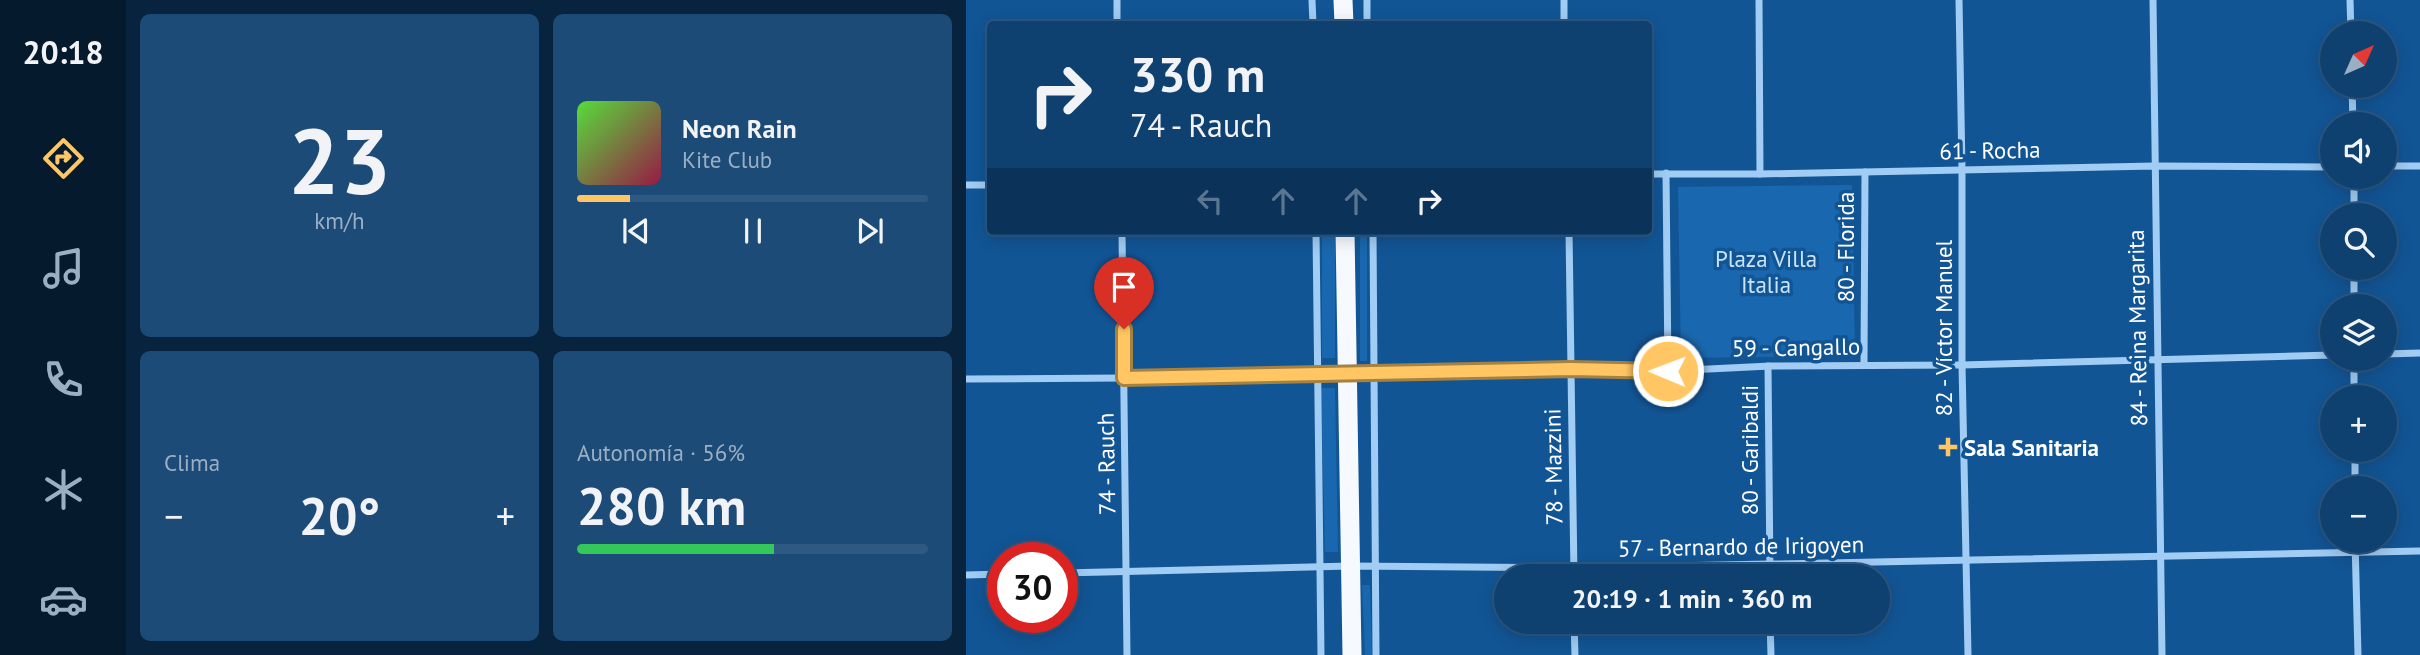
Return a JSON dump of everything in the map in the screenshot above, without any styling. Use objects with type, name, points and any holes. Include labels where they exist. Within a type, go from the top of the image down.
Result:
[{"type":"highway","points":[[1343,0],[1344,21]]},
{"type":"highway","points":[[1345,235],[1352,655]]},
{"type":"street","points":[[1117,0],[1117,21]]},
{"type":"street","points":[[1312,0],[1313,21]]},
{"type":"street","points":[[1367,0],[1367,21]]},
{"type":"street","points":[[1564,0],[1564,21]]},
{"type":"street","points":[[1759,0],[1760,174]]},
{"type":"street","name":"82 - Víctor Manuel","points":[[1959,0],[1968,655]]},
{"type":"street","name":"84 - Reina Margarita","points":[[2153,0],[2162,655]]},
{"type":"street","points":[[2350,0],[2351,21]]},
{"type":"street","name":"61 - Rocha","points":[[1652,174],[2155,166],[2320,167]]},
{"type":"street","points":[[2397,166],[2420,166]]},
{"type":"street","name":"80 - Florida","points":[[1864,364],[1865,172]]},
{"type":"street","points":[[1666,173],[1668,371]]},
{"type":"street","points":[[966,185],[987,185]]},
{"type":"street","name":"74 - Rauch","points":[[1122,235],[1127,655]]},
{"type":"street","points":[[1315,235],[1321,655]]},
{"type":"street","points":[[1373,235],[1376,655]]},
{"type":"street","name":"78 - Mazzini","points":[[1569,235],[1574,564]]},
{"type":"street","points":[[2397,354],[2420,353]]},
{"type":"street","name":"59 - Cangallo","points":[[966,379],[1316,373],[1349,375],[1570,369],[1668,371],[1768,366],[1962,365],[2320,355]]},
{"type":"street","name":"80 - Garibaldi","points":[[1768,366],[1769,564]]},
{"type":"street","name":"57 - Bernardo de Irigoyen","points":[[2397,552],[2420,551]]},
{"type":"street","points":[[2355,553],[2358,655]]},
{"type":"street","name":"57 - Bernardo de Irigoyen","points":[[1769,564],[2355,553]]},
{"type":"street","name":"57 - Bernardo de Irigoyen","points":[[1078,573],[1350,566],[1494,570]]},
{"type":"street","points":[[966,575],[987,574]]},
{"type":"street","points":[[1574,634],[1575,655]]},
{"type":"street","points":[[1770,634],[1771,655]]},
{"type":"green space","name":"Plaza Villa Italia","points":[[1852,185],[1855,356],[1681,358],[1678,187]]},
{"type":"green space","points":[[1322,235],[1335,235],[1335,358],[1322,358]]},
{"type":"green space","points":[[1360,235],[1367,235],[1367,361],[1360,361]]},
{"type":"green space","points":[[1321,388],[1335,388],[1338,552],[1325,552]]},
{"type":"green space","points":[[1362,585],[1370,585],[1372,655],[1365,655]]},
{"type":"place","name":"Sala Sanitaria","points":[[1948,447]]},
{"type":"route","points":[[1124,329],[1124,378],[1570,369],[1668,371]]}]
